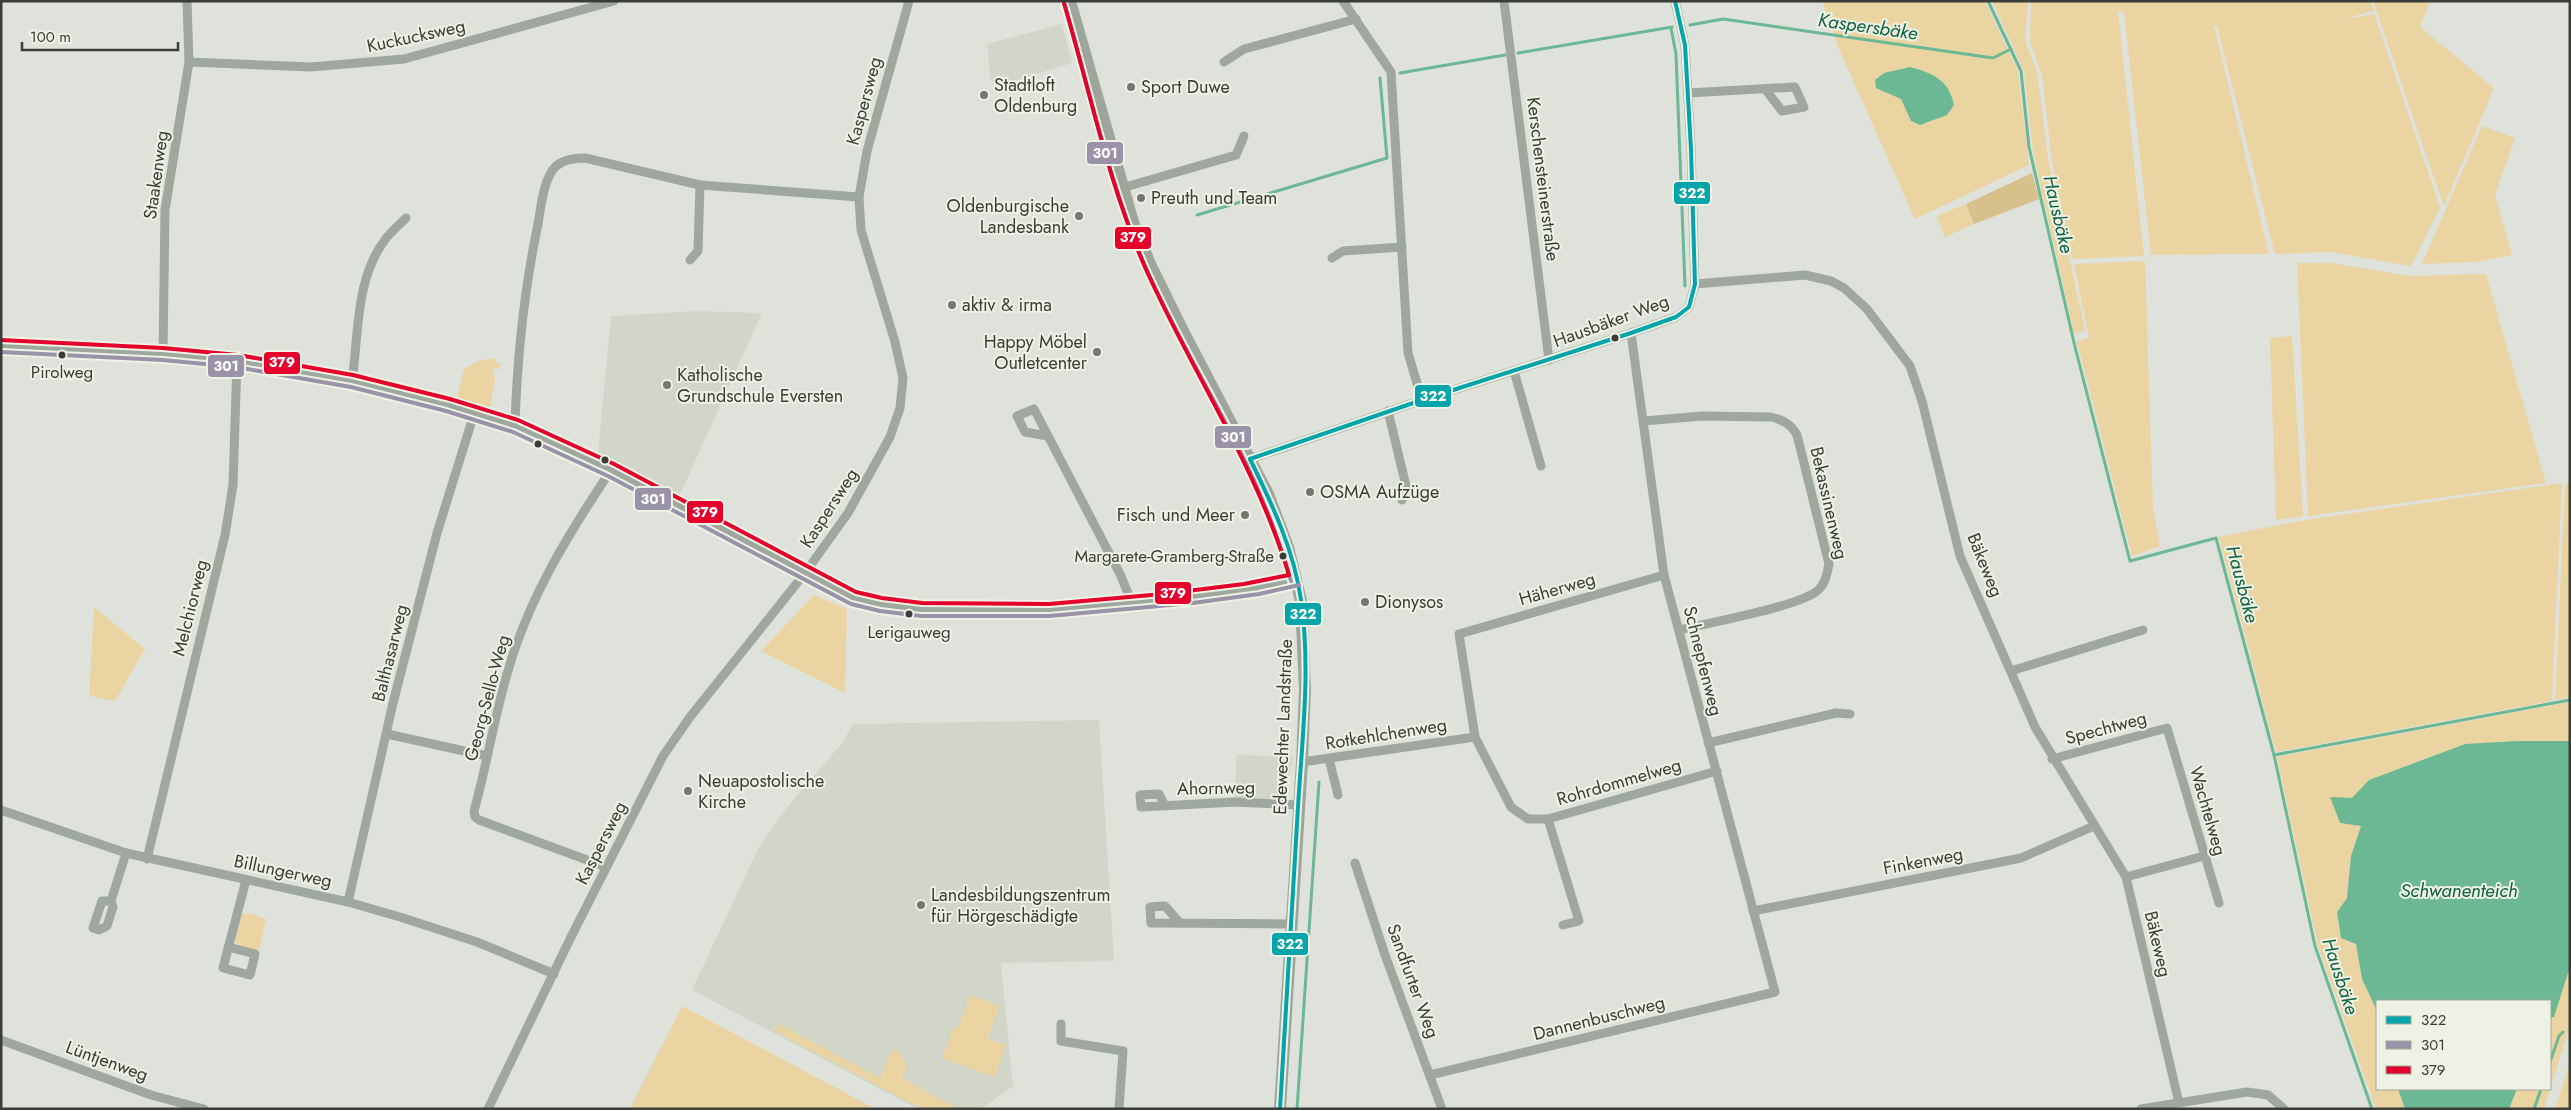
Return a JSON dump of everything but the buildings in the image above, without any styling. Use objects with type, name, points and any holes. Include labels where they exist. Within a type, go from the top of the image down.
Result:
[{"type":"main road","name":"Edewechter Landstraße","points":[[1070,1],[1122,188],[1155,274],[1250,459],[1281,527],[1297,579],[1304,628],[1302,762],[1280,1109]]},
{"type":"street","name":"Staakenweg","points":[[163,354],[165,210],[189,62],[187,1]]},
{"type":"street","name":"Kuckucksweg","points":[[189,62],[311,67],[404,59],[614,1]]},
{"type":"street","name":"Kaspersweg","points":[[488,1109],[606,867],[663,756],[690,717],[805,573],[848,513],[886,445],[900,408],[903,394],[902,378],[895,342],[861,230],[859,197],[867,152],[909,1]]},
{"type":"street","points":[[1344,1],[1391,72],[1408,353],[1422,400]]},
{"type":"street","name":"Kerschensteinerstraße","points":[[1504,1],[1549,360]]},
{"type":"street","name":"Hausbäker Weg","points":[[1250,459],[1388,411],[1632,333],[1684,312],[1689,307],[1695,284],[1688,92],[1685,45],[1675,1]]},
{"type":"street","points":[[1224,62],[1244,50],[1356,19]]},
{"type":"street","points":[[1688,92],[1766,90]]},
{"type":"street","points":[[1122,188],[1236,154],[1244,136]]},
{"type":"street","points":[[515,426],[516,375],[526,284],[541,206],[551,174],[556,166],[574,158],[585,158],[700,185],[859,197]]},
{"type":"street","points":[[690,260],[698,251],[700,185]]},
{"type":"street","points":[[352,381],[358,342],[359,313],[368,275],[387,237],[406,218]]},
{"type":"street","points":[[1332,258],[1344,251],[1402,246]]},
{"type":"street","name":"Bäkeweg","points":[[1695,284],[1788,276],[1819,277],[1844,288],[1868,309],[1910,366],[1922,401],[1960,556],[2012,670],[2035,727],[2052,759],[2126,876],[2179,1103]]},
{"type":"street","name":"Schnepfenweg","points":[[1632,333],[1664,575],[1775,992]]},
{"type":"street","points":[[1,346],[163,354],[237,361],[352,381],[412,395],[515,426],[611,470],[854,598],[876,605],[907,609],[1025,613],[1133,605],[1267,586],[1297,579]]},
{"type":"street","name":"Melchiorweg","points":[[147,859],[225,535],[234,485],[237,361]]},
{"type":"street","points":[[1514,371],[1542,466]]},
{"type":"street","points":[[1388,411],[1407,490],[1402,500]]},
{"type":"street","name":"Balthasarweg","points":[[348,902],[437,532],[474,414]]},
{"type":"street","name":"Bekassinenweg","points":[[1644,420],[1702,416],[1761,417],[1782,420],[1788,424],[1797,435],[1829,564],[1824,583],[1810,595],[1790,602],[1679,630]]},
{"type":"street","points":[[1047,436],[1120,574],[1133,605]]},
{"type":"street","name":"Georg-Sello-Weg","points":[[606,867],[475,817],[474,811],[508,671],[537,592],[572,528],[611,470]]},
{"type":"street","name":"Häherweg","points":[[1475,736],[1459,634],[1664,575]]},
{"type":"street","points":[[2012,670],[2143,630]]},
{"type":"street","points":[[1708,743],[1836,712],[1850,714]]},
{"type":"street","name":"Spechtweg","points":[[2052,759],[2168,728]]},
{"type":"street","name":"Wachtelweg","points":[[2168,728],[2219,903]]},
{"type":"street","points":[[387,734],[487,756]]},
{"type":"street","name":"Rotkehlchenweg","points":[[1302,762],[1475,736]]},
{"type":"street","name":"Rohrdommelweg","points":[[1475,736],[1511,807],[1528,819],[1548,819],[1717,771]]},
{"type":"street","points":[[1329,759],[1338,795]]},
{"type":"street","name":"Ahornweg","points":[[1164,804],[1235,802],[1298,805]]},
{"type":"street","name":"Billungerweg","points":[[1,810],[126,854],[348,902],[477,942],[554,974]]},
{"type":"street","points":[[1548,819],[1579,921],[1564,924]]},
{"type":"street","name":"Finkenweg","points":[[1753,911],[2021,858],[2094,826]]},
{"type":"street","points":[[111,901],[126,854]]},
{"type":"street","points":[[2126,876],[2204,856]]},
{"type":"street","name":"Sandfurter Weg","points":[[1355,863],[1385,955],[1442,1109]]},
{"type":"street","points":[[228,947],[246,880]]},
{"type":"street","points":[[1180,923],[1291,924]]},
{"type":"street","name":"Dannenbuschweg","points":[[1430,1075],[1775,992]]},
{"type":"street","points":[[1061,1024],[1061,1042],[1123,1051],[1119,1109]]},
{"type":"street","name":"Lüntjenweg","points":[[1,1040],[152,1094],[204,1109]]},
{"type":"street","points":[[2141,1109],[2247,1092],[2268,1095],[2284,1109]]},
{"type":"shaded area","points":[[1822,1],[1985,1],[2018,72],[2029,165],[1915,219],[1839,49]]},
{"type":"shaded area","points":[[1992,1],[2028,1],[2025,41],[2037,72],[2048,158],[2085,330],[2074,334],[2033,151],[2024,71]]},
{"type":"shaded area","points":[[2031,1],[2370,1],[2374,10],[2342,20],[2374,14],[2440,207],[2411,266],[2330,252],[2275,254],[2217,26],[2214,26],[2269,254],[2151,255],[2124,12],[2118,11],[2144,256],[2072,259],[2052,162],[2042,75],[2030,42]]},
{"type":"shaded area","points":[[2373,1],[2430,1],[2420,27],[2494,88],[2444,206]]},
{"type":"shaded area","points":[[1062,24],[1072,63],[994,87],[990,77],[987,44]]},
{"type":"shaded area","points":[[2482,126],[2515,138],[2495,195],[2512,255],[2477,262],[2422,264]]},
{"type":"shaded area","points":[[2032,173],[2039,199],[1974,224],[1966,204]]},
{"type":"shaded area","points":[[1966,204],[1974,224],[1945,237],[1937,216]]},
{"type":"shaded area","points":[[2145,261],[2153,507],[2160,546],[2132,556],[2077,342],[2089,337],[2074,264]]},
{"type":"shaded area","points":[[2297,263],[2331,263],[2410,276],[2486,274],[2546,483],[2308,516]]},
{"type":"shaded area","name":"Katholische Grundschule Eversten","points":[[696,311],[762,313],[679,497],[598,453],[611,316]]},
{"type":"shaded area","points":[[2292,336],[2303,516],[2276,520],[2270,338]]},
{"type":"shaded area","points":[[496,358],[495,363],[501,363],[500,369],[493,369],[495,379],[490,409],[457,399],[464,369],[479,361]]},
{"type":"shaded area","points":[[2562,483],[2552,701],[2276,752],[2219,537],[2305,520]]},
{"type":"shaded area","points":[[2570,483],[2570,697],[2555,700],[2565,484]]},
{"type":"shaded area","points":[[814,595],[847,609],[845,693],[761,651]]},
{"type":"shaded area","points":[[94,607],[145,649],[115,701],[89,696]]},
{"type":"shaded area","points":[[2570,702],[2570,741],[2465,744],[2369,780],[2352,798],[2361,826],[2351,856],[2347,898],[2337,912],[2341,938],[2356,944],[2362,979],[2376,1009],[2376,1090],[2398,1090],[2405,1109],[2376,1109],[2318,946],[2277,757]]},
{"type":"shaded area","name":"Landesbildungszentrum für Hörgeschädigte","points":[[1099,720],[1114,961],[1001,963],[1013,1086],[981,1109],[918,1109],[692,990],[758,849],[784,811],[842,743],[853,724]]},
{"type":"shaded area","points":[[1236,755],[1293,756],[1284,803],[1235,802]]},
{"type":"shaded area","points":[[242,913],[248,915],[249,913],[266,919],[259,950],[240,947],[240,945],[235,943]]},
{"type":"shaded area","points":[[2570,967],[2570,1025],[2551,1086],[2551,1018],[2554,1017]]},
{"type":"shaded area","points":[[970,995],[1000,1006],[988,1039],[1006,1045],[995,1077],[942,1058],[954,1027],[958,1028]]},
{"type":"shaded area","points":[[682,1006],[876,1109],[630,1109]]},
{"type":"shaded area","points":[[779,1024],[880,1078],[892,1049],[899,1052],[907,1066],[902,1078],[959,1109],[922,1109],[775,1031]]},
{"type":"shaded area","points":[[2570,1062],[2570,1109],[2555,1109]]},
{"type":"shaded area","points":[[2517,1090],[2550,1090],[2544,1109],[2509,1109]]},
{"type":"water","points":[[1910,67],[1933,75],[1948,89],[1954,105],[1947,115],[1920,125],[1911,121],[1901,99],[1876,88],[1875,80],[1884,73]]},
{"type":"water","name":"Schwanenteich","points":[[2517,741],[2570,741],[2570,967],[2554,1017],[2551,1018],[2551,1000],[2376,1000],[2376,1009],[2362,979],[2356,944],[2341,938],[2337,912],[2347,898],[2351,856],[2361,826],[2340,823],[2330,797],[2352,798],[2369,780],[2465,744]]},
{"type":"water","points":[[2398,1090],[2517,1090],[2509,1109],[2405,1109]]},
{"type":"waterway","name":"Hausbäke","points":[[1988,1],[2021,71],[2029,147],[2075,347],[2130,561],[2216,538],[2274,755],[2315,946],[2372,1109]]},
{"type":"waterway","name":"Kaspersbäke","points":[[1690,25],[1723,19],[1993,58],[2011,49]]},
{"type":"waterway","points":[[1518,53],[1672,27]]},
{"type":"waterway","points":[[1671,28],[1676,54],[1685,286]]},
{"type":"waterway","points":[[1400,73],[1505,55]]},
{"type":"waterway","points":[[1197,215],[1387,158],[1380,78]]},
{"type":"waterway","points":[[2274,755],[2570,700]]},
{"type":"waterway","points":[[1297,1109],[1319,782]]},
{"type":"waterway","points":[[2551,1059],[2559,1036],[2563,1032]]},
{"type":"waterway","points":[[2534,1109],[2541,1090]]},
{"type":"transit line","name":"322","points":[[1250,459],[1422,400],[1631,333],[1676,317],[1689,307],[1695,284],[1691,149],[1685,45],[1675,1]]},
{"type":"transit line","name":"301","points":[[1064,3],[1100,136],[1132,234],[1156,291],[1233,436],[1252,476],[1265,505],[1291,581]]},
{"type":"transit line","name":"379","points":[[1,340],[163,348],[238,355],[353,375],[450,399],[518,420],[614,464],[856,592],[882,598],[922,603],[1049,604],[1163,594],[1244,584],[1289,575],[1275,534],[1241,456],[1163,306],[1132,235],[1100,136],[1064,3]]},
{"type":"transit line","name":"301","points":[[1,352],[163,360],[236,367],[351,387],[446,411],[513,432],[608,476],[851,604],[880,611],[921,616],[1049,616],[1193,603],[1259,594],[1299,585]]},
{"type":"transit line","name":"322","points":[[1250,459],[1288,545],[1298,581],[1304,626],[1306,678],[1280,1109]]},
{"type":"place","name":"Sport Duwe","points":[[1131,87]]},
{"type":"place","name":"Stadtloft Oldenburg","points":[[984,95]]},
{"type":"place","name":"Preuth und Team","points":[[1141,198]]},
{"type":"place","name":"Oldenburgische Landesbank","points":[[1079,216]]},
{"type":"place","name":"aktiv & irma","points":[[952,305]]},
{"type":"place","name":"Happy Möbel Outletcenter","points":[[1097,352]]},
{"type":"place","name":"Pirolweg","points":[[62,355]]},
{"type":"place","name":"Katholische Grundschule Eversten","points":[[667,385]]},
{"type":"place","name":"OSMA Aufzüge","points":[[1310,492]]},
{"type":"place","name":"Fisch und Meer","points":[[1245,515]]},
{"type":"place","name":"Margarete-Gramberg-Straße","points":[[1283,556]]},
{"type":"place","name":"Dionysos","points":[[1365,602]]},
{"type":"place","name":"Lerigauweg","points":[[909,614]]},
{"type":"place","name":"Neuapostolische Kirche","points":[[688,791]]},
{"type":"place","name":"Landesbildungszentrum für Hörgeschädigte","points":[[921,905]]}]
